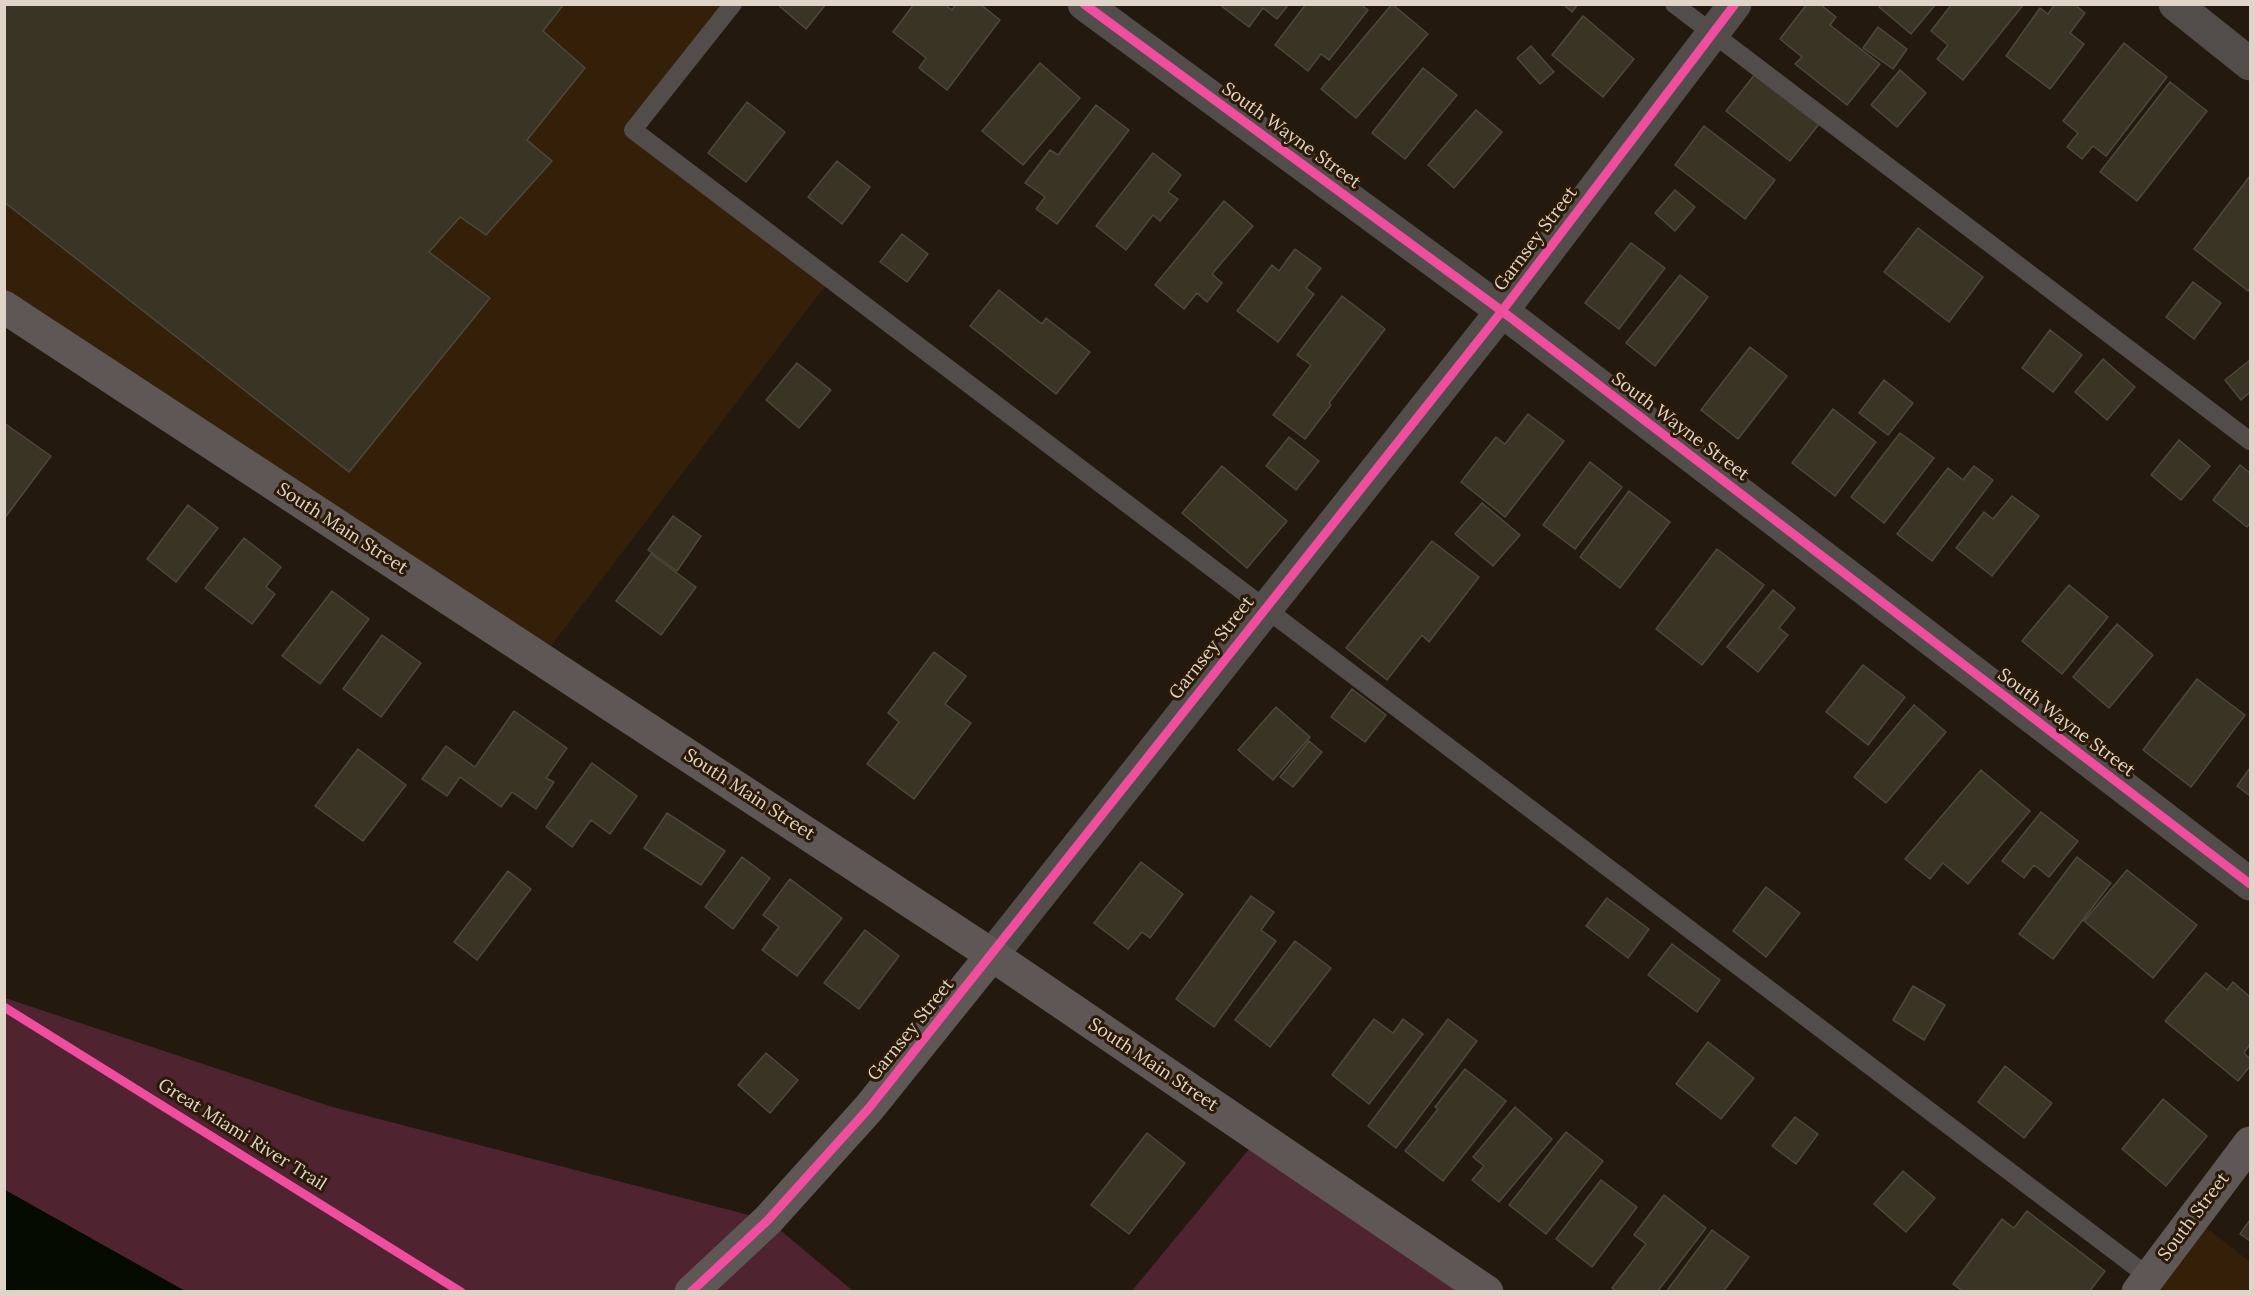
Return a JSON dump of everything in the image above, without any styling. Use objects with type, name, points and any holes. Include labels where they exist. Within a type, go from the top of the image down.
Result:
[{"type":"main road","name":"South Main Street","points":[[4,307],[992,955],[1487,1292]]},
{"type":"main road","name":"Garnsey Street","points":[[691,1292],[768,1220],[869,1108],[992,955]]},
{"type":"main road","name":"South Street","points":[[2143,1284],[2250,1143]]},
{"type":"street","name":"South Wayne Street","points":[[1084,4],[1502,311],[2250,884]]},
{"type":"street","name":"Garnsey Street","points":[[992,955],[1502,311],[1735,4]]},
{"type":"street","points":[[2175,4],[2250,64]]},
{"type":"lane","points":[[734,4],[633,130],[820,274],[1265,608],[2143,1284]]},
{"type":"lane","points":[[1674,4],[2250,441]]},
{"type":"shaded area","points":[[4,5],[733,5],[633,130],[829,281],[541,659],[5,307]]},
{"type":"shaded area","points":[[5,998],[329,1106],[768,1220],[853,1291],[185,1291],[5,1190]]},
{"type":"shaded area","points":[[1259,1137],[1487,1292],[1131,1292]]},
{"type":"shaded area","points":[[5,1190],[185,1291],[5,1291]]},
{"type":"shaded area","points":[[2194,1218],[2250,1262],[2250,1291],[2138,1292]]},
{"type":"building","points":[[4,4],[564,4],[543,31],[585,68],[527,140],[552,161],[486,235],[460,217],[429,252],[490,298],[349,472],[4,202]]},
{"type":"building","points":[[777,4],[826,4],[806,29]]},
{"type":"building","points":[[914,4],[944,4],[952,10],[956,4],[980,4],[1000,20],[947,90],[919,68],[926,58],[893,32]]},
{"type":"building","points":[[1289,4],[1277,19],[1263,8],[1249,27],[1220,5]]},
{"type":"building","points":[[1306,4],[1360,4],[1368,10],[1329,60],[1321,54],[1308,71],[1275,45]]},
{"type":"building","points":[[1392,4],[1428,34],[1356,118],[1321,89]]},
{"type":"building","points":[[1563,4],[1578,4],[1572,12]]},
{"type":"building","points":[[1807,4],[1820,4],[1836,17],[1830,25],[1880,64],[1847,105],[1795,64],[1802,57],[1780,39]]},
{"type":"building","points":[[1881,4],[1936,4],[1911,34],[1879,7]]},
{"type":"building","points":[[1952,4],[2024,4],[1963,80],[1937,59],[1948,45],[1931,31]]},
{"type":"building","points":[[2055,4],[2074,4],[2085,13],[2070,33],[2084,44],[2050,89],[2006,56],[2040,8],[2048,14]]},
{"type":"building","points":[[1583,16],[1634,59],[1603,97],[1552,55]]},
{"type":"building","points":[[1878,27],[1907,49],[1893,69],[1863,48]]},
{"type":"building","points":[[2124,43],[2167,77],[2106,156],[2093,146],[2082,159],[2067,147],[2078,133],[2063,121]]},
{"type":"building","points":[[1531,46],[1554,72],[1540,84],[1517,58]]},
{"type":"building","points":[[1040,63],[1080,98],[1023,165],[982,131]]},
{"type":"building","points":[[1423,68],[1457,95],[1405,159],[1372,133]]},
{"type":"building","points":[[1759,69],[1823,119],[1790,161],[1726,111]]},
{"type":"building","points":[[1900,70],[1926,93],[1897,127],[1871,105]]},
{"type":"building","points":[[2170,82],[2207,111],[2137,201],[2100,172]]},
{"type":"building","points":[[747,102],[785,132],[746,182],[708,153]]},
{"type":"building","points":[[1096,105],[1129,130],[1057,224],[1036,209],[1045,197],[1025,183],[1050,150],[1058,155]]},
{"type":"building","points":[[1476,110],[1502,132],[1454,188],[1428,165]]},
{"type":"building","points":[[1704,126],[1775,180],[1745,219],[1675,165]]},
{"type":"building","points":[[1153,153],[1181,175],[1168,192],[1178,199],[1160,221],[1153,215],[1126,250],[1096,226]]},
{"type":"building","points":[[837,161],[870,187],[842,224],[808,197]]},
{"type":"building","points":[[2250,176],[2250,288],[2248,291],[2194,249]]},
{"type":"building","points":[[1675,190],[1695,207],[1675,231],[1655,213]]},
{"type":"building","points":[[1224,201],[1253,226],[1212,274],[1222,283],[1207,302],[1197,293],[1184,309],[1155,285]]},
{"type":"building","points":[[1918,228],[1983,277],[1949,322],[1884,272]]},
{"type":"building","points":[[902,234],[928,254],[907,282],[880,262]]},
{"type":"building","points":[[1631,243],[1665,268],[1619,329],[1585,303]]},
{"type":"building","points":[[1295,249],[1321,268],[1306,288],[1314,294],[1278,342],[1237,311],[1272,265],[1279,271]]},
{"type":"building","points":[[1680,275],[1708,297],[1655,366],[1626,343]]},
{"type":"building","points":[[2193,282],[2221,303],[2194,339],[2166,317]]},
{"type":"building","points":[[999,290],[1042,324],[1046,318],[1090,352],[1056,394],[970,326]]},
{"type":"building","points":[[1342,296],[1385,329],[1305,439],[1273,415],[1311,365],[1297,355]]},
{"type":"building","points":[[2050,330],[2082,355],[2053,392],[2022,368]]},
{"type":"building","points":[[1750,347],[1787,376],[1738,439],[1701,410]]},
{"type":"building","points":[[2103,359],[2135,387],[2107,420],[2075,392]]},
{"type":"building","points":[[2250,360],[2250,392],[2241,400],[2225,380]]},
{"type":"building","points":[[797,363],[831,390],[799,428],[766,400]]},
{"type":"building","points":[[1884,380],[1913,403],[1888,435],[1859,413]]},
{"type":"building","points":[[1833,409],[1876,442],[1835,496],[1792,463]]},
{"type":"building","points":[[1528,414],[1564,441],[1505,517],[1461,482],[1496,437],[1505,444]]},
{"type":"building","points":[[4,423],[51,456],[4,519]]},
{"type":"building","points":[[1900,433],[1934,458],[1884,523],[1851,497]]},
{"type":"building","points":[[1289,437],[1319,461],[1296,490],[1266,466]]},
{"type":"building","points":[[2179,440],[2210,466],[2181,500],[2151,475]]},
{"type":"building","points":[[1590,462],[1622,487],[1575,549],[1543,525]]},
{"type":"building","points":[[2240,465],[2250,473],[2250,523],[2247,527],[2213,500]]},
{"type":"building","points":[[1222,466],[1287,521],[1247,568],[1182,513]]},
{"type":"building","points":[[1974,466],[1993,480],[1932,561],[1897,534],[1948,468],[1963,480]]},
{"type":"building","points":[[1629,491],[1670,522],[1620,588],[1580,557]]},
{"type":"building","points":[[2012,496],[2039,516],[1992,576],[1956,548],[1984,512],[1993,519]]},
{"type":"building","points":[[1482,503],[1520,535],[1493,566],[1455,534]]},
{"type":"building","points":[[188,505],[218,528],[176,582],[147,559]]},
{"type":"building","points":[[673,516],[701,536],[677,571],[648,550]]},
{"type":"building","points":[[244,538],[281,567],[266,587],[275,594],[252,624],[205,588]]},
{"type":"building","points":[[1432,541],[1479,577],[1429,642],[1422,635],[1387,680],[1346,648]]},
{"type":"building","points":[[1717,549],[1764,585],[1702,665],[1656,629]]},
{"type":"building","points":[[651,554],[696,587],[661,635],[616,601]]},
{"type":"building","points":[[2069,585],[2108,617],[2062,674],[2022,641]]},
{"type":"building","points":[[1773,590],[1795,608],[1779,628],[1788,635],[1758,672],[1727,647]]},
{"type":"building","points":[[332,591],[369,619],[320,684],[282,656]]},
{"type":"building","points":[[2117,624],[2153,655],[2109,708],[2073,677]]},
{"type":"building","points":[[382,635],[421,663],[381,717],[343,689]]},
{"type":"building","points":[[934,652],[966,676],[945,704],[971,723],[914,799],[867,764],[899,722],[888,713]]},
{"type":"building","points":[[1863,665],[1905,697],[1868,745],[1826,712]]},
{"type":"building","points":[[2197,679],[2245,715],[2191,787],[2143,750]]},
{"type":"building","points":[[1352,689],[1386,715],[1365,742],[1331,717]]},
{"type":"building","points":[[1914,705],[1946,732],[1886,803],[1854,777]]},
{"type":"building","points":[[1276,707],[1310,737],[1273,780],[1238,750]]},
{"type":"building","points":[[514,711],[567,748],[546,778],[554,782],[536,809],[512,792],[501,807],[460,777],[447,796],[422,779],[446,746],[475,767]]},
{"type":"building","points":[[1309,741],[1322,752],[1293,787],[1280,777]]},
{"type":"building","points":[[358,749],[406,785],[363,841],[315,806]]},
{"type":"building","points":[[592,763],[637,796],[610,834],[591,820],[572,847],[546,827]]},
{"type":"building","points":[[2250,768],[2250,796],[2237,786]]},
{"type":"building","points":[[1981,770],[2030,811],[1968,884],[1943,863],[1930,879],[1905,859]]},
{"type":"building","points":[[2041,812],[2078,841],[2049,877],[2034,865],[2024,878],[2002,861]]},
{"type":"building","points":[[667,813],[725,851],[701,885],[644,848]]},
{"type":"building","points":[[742,857],[770,878],[733,929],[705,907]]},
{"type":"building","points":[[2077,857],[2111,883],[2053,959],[2019,934]]},
{"type":"building","points":[[1141,862],[1183,894],[1150,938],[1142,932],[1128,949],[1094,923]]},
{"type":"building","points":[[2127,870],[2197,925],[2153,978],[2084,921]]},
{"type":"building","points":[[508,871],[531,889],[477,960],[454,942]]},
{"type":"building","points":[[790,879],[842,918],[797,976],[762,950],[779,927],[763,915]]},
{"type":"building","points":[[1766,887],[1800,913],[1766,957],[1733,931]]},
{"type":"building","points":[[1251,896],[1274,912],[1261,930],[1276,941],[1214,1027],[1176,999]]},
{"type":"building","points":[[1607,898],[1649,929],[1628,958],[1586,926]]},
{"type":"building","points":[[865,930],[899,956],[859,1009],[824,983]]},
{"type":"building","points":[[1295,941],[1331,968],[1270,1047],[1235,1020]]},
{"type":"building","points":[[1672,944],[1720,980],[1697,1012],[1648,975]]},
{"type":"building","points":[[2206,973],[2227,990],[2233,982],[2250,997],[2250,1044],[2244,1053],[2250,1059],[2250,1066],[2238,1081],[2165,1021]]},
{"type":"building","points":[[1913,986],[1945,1005],[1924,1040],[1893,1020]]},
{"type":"building","points":[[1374,1019],[1393,1033],[1403,1019],[1423,1034],[1369,1104],[1332,1075]]},
{"type":"building","points":[[1448,1019],[1477,1041],[1396,1148],[1368,1126]]},
{"type":"building","points":[[1708,1042],[1754,1078],[1721,1119],[1676,1084]]},
{"type":"building","points":[[766,1053],[798,1080],[770,1113],[738,1085]]},
{"type":"building","points":[[2005,1066],[2052,1103],[2024,1138],[1978,1102]]},
{"type":"building","points":[[1465,1069],[1506,1101],[1443,1181],[1405,1151],[1438,1109],[1435,1107]]},
{"type":"building","points":[[2163,1099],[2207,1136],[2166,1186],[2122,1149]]},
{"type":"building","points":[[1515,1107],[1552,1139],[1499,1202],[1472,1180],[1484,1166],[1473,1157]]},
{"type":"building","points":[[1795,1117],[1818,1134],[1796,1164],[1772,1146]]},
{"type":"building","points":[[1566,1132],[1603,1161],[1546,1234],[1509,1205]]},
{"type":"building","points":[[1147,1133],[1185,1163],[1129,1234],[1091,1205]]},
{"type":"building","points":[[1903,1171],[1935,1198],[1906,1232],[1874,1204]]},
{"type":"building","points":[[1601,1180],[1637,1207],[1592,1267],[1556,1239]]},
{"type":"building","points":[[1664,1195],[1706,1228],[1657,1292],[1617,1292],[1612,1288],[1646,1244],[1634,1235]]},
{"type":"building","points":[[2027,1211],[2105,1271],[2089,1292],[1964,1292],[1953,1284],[2002,1219],[2014,1228]]},
{"type":"building","points":[[2250,1220],[2250,1241],[2240,1234]]},
{"type":"building","points":[[1712,1230],[1749,1257],[1723,1292],[1666,1292]]},
{"type":"cycle path","points":[[1084,4],[1502,311],[2250,884]]},
{"type":"cycle path","points":[[691,1292],[768,1220],[869,1108],[1502,311],[1735,4]]},
{"type":"cycle path","name":"Great Miami River Trail","points":[[4,1007],[461,1292]]}]
